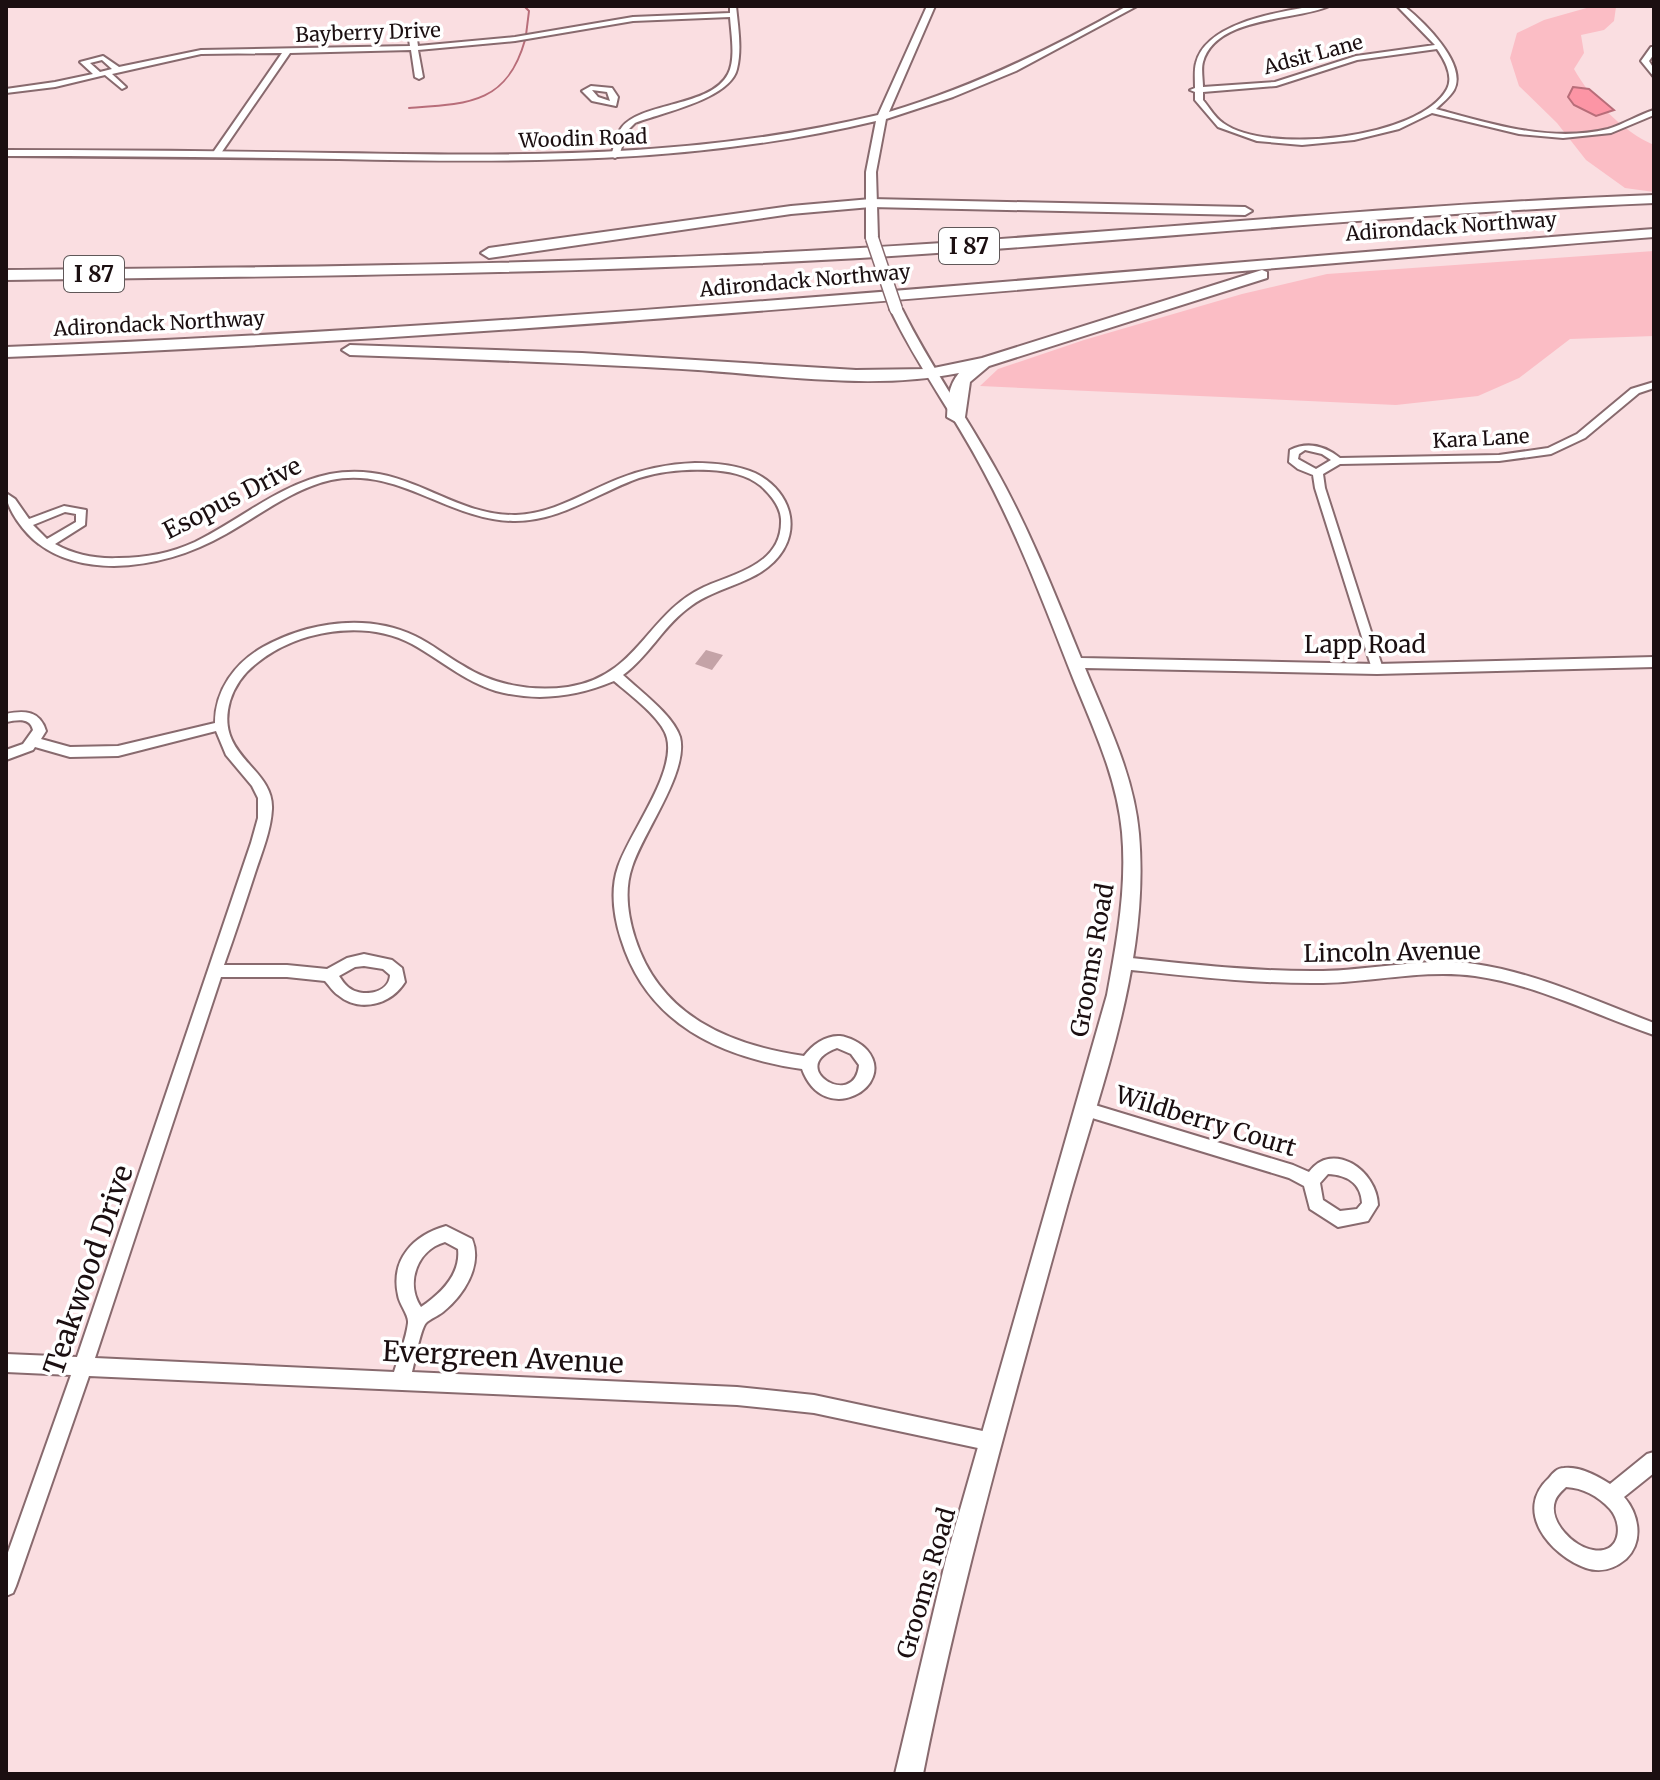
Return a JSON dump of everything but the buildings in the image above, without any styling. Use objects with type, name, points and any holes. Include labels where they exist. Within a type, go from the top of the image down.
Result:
[{"type":"highway","name":"Adirondack Northway","points":[[6,275],[357,270],[858,254],[1654,199]]},
{"type":"highway","points":[[357,270],[791,210],[871,203],[1198,212],[1579,202]]},
{"type":"highway","name":"Adirondack Northway","points":[[6,352],[114,349],[590,320],[1654,233]]},
{"type":"highway","points":[[114,349],[421,351],[856,375],[929,374],[986,362],[1254,277],[1446,248]]},
{"type":"highway","points":[[956,417],[961,378],[986,362]]},
{"type":"street","name":"Grooms Road","points":[[909,1774],[928,1673],[1104,1050],[1132,906],[1134,866],[1130,814],[1122,779],[1075,663],[1001,492],[929,374],[896,309],[872,238],[871,203],[876,139],[890,97],[931,6]]},
{"type":"street","name":"Woodin Road","points":[[6,153],[479,159],[615,156],[726,147],[844,127],[920,105],[1022,65],[1133,6]]},
{"type":"street","points":[[1326,6],[1253,22],[1219,37],[1206,49],[1199,62],[1194,90],[1202,112],[1217,126],[1273,141],[1329,141],[1394,129],[1431,110],[1443,101],[1453,87],[1452,73],[1440,46],[1427,29],[1400,6]]},
{"type":"street","points":[[615,156],[623,130],[632,121],[714,91],[727,81],[734,70],[733,11]]},
{"type":"street","name":"Bayberry Drive","points":[[6,91],[49,86],[201,52],[416,48],[515,39],[633,19],[733,11]]},
{"type":"street","points":[[412,33],[419,77]]},
{"type":"street","name":"Adsit Lane","points":[[1194,90],[1276,84],[1356,58],[1440,46]]},
{"type":"street","points":[[1654,49],[1645,61],[1654,75]]},
{"type":"street","points":[[216,154],[287,51]]},
{"type":"street","points":[[118,70],[103,58],[84,62],[122,87]]},
{"type":"street","points":[[890,97],[899,104],[920,105]]},
{"type":"street","points":[[613,104],[632,121]]},
{"type":"street","points":[[1431,110],[1503,129],[1550,136],[1610,131],[1654,112]]},
{"type":"street","points":[[844,127],[867,128],[876,139]]},
{"type":"street","name":"Kara Lane","points":[[1338,461],[1319,448],[1304,447],[1294,452],[1293,460],[1318,473],[1338,461],[1499,458],[1551,451],[1581,436],[1635,391],[1654,385]]},
{"type":"street","name":"Esopus Drive","points":[[6,496],[38,539],[60,553],[87,560],[150,560],[201,543],[291,489],[341,474],[387,477],[460,508],[514,518],[555,510],[636,476],[670,467],[733,469],[762,482],[783,504],[788,517],[785,534],[773,555],[755,569],[706,591],[672,613],[637,659],[617,676],[565,691],[517,690],[480,681],[407,636],[378,629],[340,628],[297,637],[245,666],[222,701],[220,726]]},
{"type":"street","points":[[1318,473],[1320,488],[1377,669]]},
{"type":"street","points":[[27,524],[64,509],[82,512],[81,523],[75,529],[47,544]]},
{"type":"street","name":"Lapp Road","points":[[1075,663],[1377,669],[1654,662]]},
{"type":"street","points":[[617,676],[654,712],[675,742],[664,787],[625,866],[620,886],[628,944],[637,967],[647,986],[667,1008],[717,1041],[770,1060],[809,1063]]},
{"type":"street","points":[[6,718],[25,716],[37,721],[40,731],[34,742],[6,755]]},
{"type":"street","points":[[34,742],[70,752],[118,751],[220,726],[229,749],[264,793],[266,804],[258,843],[216,971],[287,971],[329,975]]},
{"type":"street","name":"Lincoln Avenue","points":[[1122,963],[1284,976],[1352,977],[1428,969],[1485,971],[1543,985],[1654,1029]]},
{"type":"street","name":"Teakwood Drive","points":[[6,1586],[216,971]]},
{"type":"street","name":"Wildberry Court","points":[[1085,1109],[1293,1172],[1311,1182]]},
{"type":"street","points":[[401,1380],[418,1318],[446,1300],[467,1265],[466,1245],[458,1238],[446,1234],[431,1237],[413,1256],[405,1287],[407,1301],[418,1318]]},
{"type":"street","name":"Evergreen Avenue","points":[[6,1363],[737,1396],[814,1404],[992,1442]]},
{"type":"street","points":[[1612,1495],[1654,1461]]},
{"type":"street","points":[[1563,1477],[1579,1477],[1596,1483],[1612,1495],[1623,1512],[1628,1530],[1625,1546],[1615,1557],[1600,1561],[1582,1558],[1565,1548],[1552,1532],[1544,1514],[1543,1498],[1550,1485],[1563,1477]]},
{"type":"shaded area","points":[[1590,7],[1616,7],[1614,21],[1604,30],[1581,35],[1584,53],[1574,69],[1608,113],[1631,132],[1654,145],[1654,192],[1625,188],[1586,160],[1557,123],[1519,86],[1510,58],[1517,33],[1544,20]]},
{"type":"shaded area","points":[[1573,87],[1589,89],[1614,110],[1596,116],[1574,105],[1568,97]]},
{"type":"shaded area","points":[[1654,251],[1654,336],[1570,339],[1519,378],[1478,396],[1396,405],[980,386],[998,369],[1084,340],[1242,294],[1327,274]]},
{"type":"waterway","points":[[524,6],[529,11],[526,35]]},
{"type":"waterway","points":[[409,108],[467,102],[496,89],[508,77],[525,40]]}]
